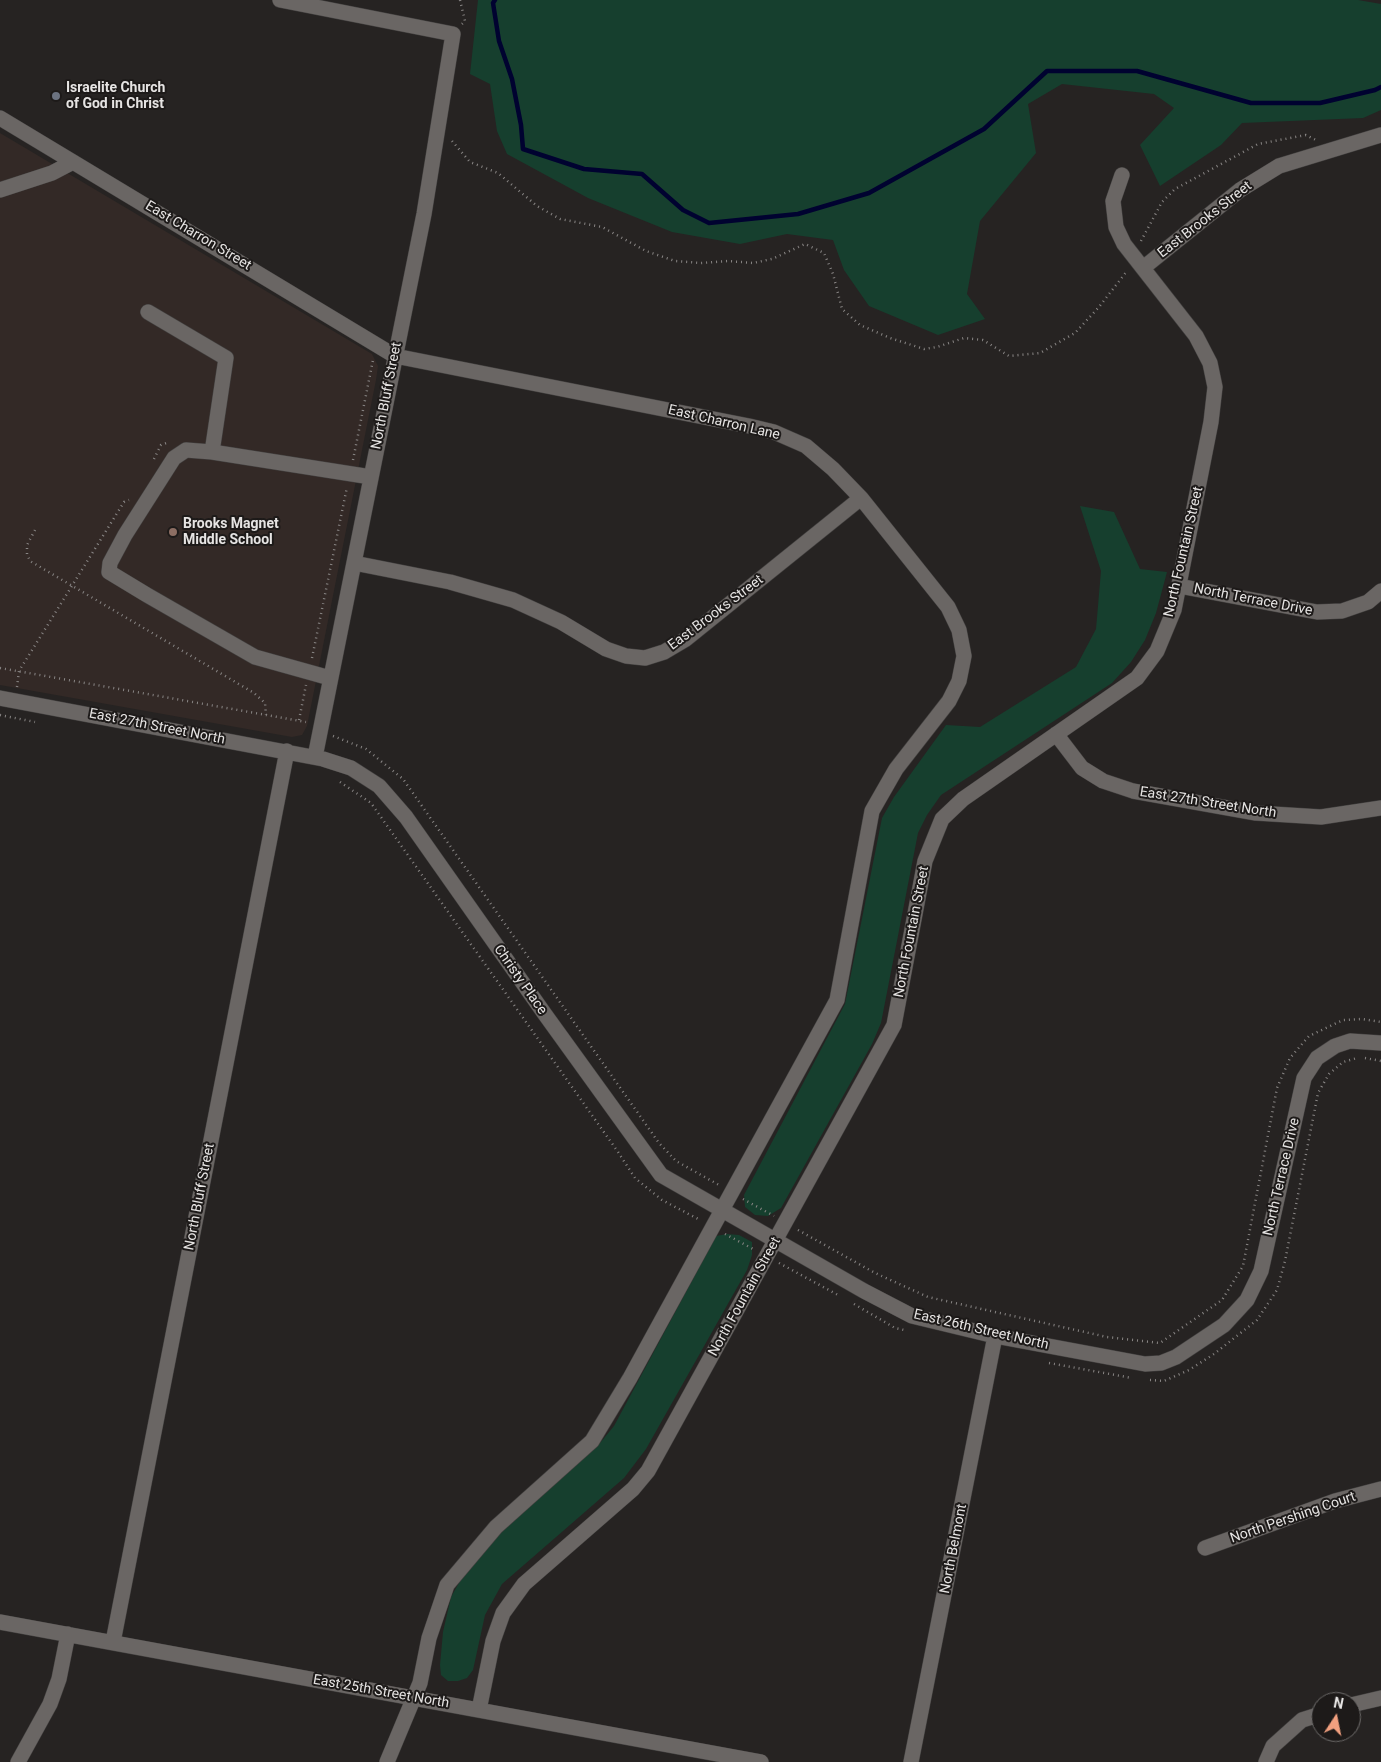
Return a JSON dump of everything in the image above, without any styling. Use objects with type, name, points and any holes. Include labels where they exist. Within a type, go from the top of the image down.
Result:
[{"type":"street","points":[[280,0],[453,34]]},
{"type":"street","name":"North Bluff Street","points":[[314,757],[424,214],[453,34]]},
{"type":"street","name":"East Charron Street","points":[[0,118],[395,356]]},
{"type":"street","name":"East Brooks Street","points":[[1136,269],[1240,190],[1279,166],[1381,135]]},
{"type":"street","points":[[0,190],[52,173],[73,162]]},
{"type":"street","name":"North Fountain Street","points":[[479,1710],[493,1640],[504,1613],[524,1584],[633,1489],[648,1471],[894,1026],[925,861],[942,819],[963,799],[1137,678],[1157,651],[1174,610],[1211,422],[1215,387],[1210,362],[1196,336],[1136,269],[1116,227],[1113,201],[1122,175]]},
{"type":"street","points":[[148,312],[226,358],[212,452]]},
{"type":"street","name":"East Charron Lane","points":[[395,356],[774,432],[806,446],[833,469],[861,498],[948,607],[959,630],[964,656],[959,681],[949,701],[896,769],[872,811],[837,1000],[732,1192]]},
{"type":"street","points":[[330,678],[255,657],[146,596],[109,572],[110,563],[174,458],[186,450],[212,452],[371,477]]},
{"type":"street","name":"East Brooks Street","points":[[354,563],[450,582],[513,600],[561,622],[606,649],[626,656],[645,658],[664,652],[686,639],[861,498]]},
{"type":"street","name":"North Terrace Drive","points":[[1179,586],[1317,612],[1342,611],[1368,602],[1381,591]]},
{"type":"street","name":"East 27th Street North","points":[[0,698],[314,757]]},
{"type":"street","name":"East 27th Street North","points":[[1056,734],[1082,768],[1103,781],[1133,791],[1256,813],[1321,817],[1381,808]]},
{"type":"street","name":"North Bluff Street","points":[[113,1642],[287,751]]},
{"type":"street","name":"Christy Place","points":[[314,757],[351,768],[379,786],[406,817],[661,1175],[723,1210]]},
{"type":"street","name":"North Terrace Drive","points":[[1224,1325],[1247,1300],[1261,1271],[1304,1078],[1317,1058],[1335,1046],[1350,1041],[1381,1043]]},
{"type":"street","points":[[387,1762],[420,1683],[429,1638],[447,1584],[496,1527],[592,1441],[630,1378],[732,1192]]},
{"type":"street","name":"East 26th Street North","points":[[723,1210],[864,1291],[912,1316],[995,1336],[1145,1364],[1161,1363],[1176,1358],[1224,1325]]},
{"type":"street","name":"North Belmont","points":[[911,1762],[995,1336]]},
{"type":"street","name":"North Pershing Court","points":[[1206,1548],[1335,1501],[1381,1489]]},
{"type":"street","name":"East 25th Street North","points":[[0,1622],[762,1762]]},
{"type":"street","points":[[18,1762],[50,1704],[59,1679],[68,1634]]},
{"type":"street","points":[[1361,1703],[1381,1698]]},
{"type":"street","points":[[1266,1762],[1273,1746],[1302,1720],[1311,1717]]},
{"type":"path","points":[[453,34],[465,21],[460,0]]},
{"type":"path","points":[[1139,245],[1162,202],[1175,189],[1258,144],[1306,135],[1336,149]]},
{"type":"path","points":[[451,140],[470,162],[498,173],[536,206],[560,219],[602,227],[646,251],[675,261],[701,263],[753,262],[772,259],[804,244],[824,253],[833,274],[842,309],[860,325],[890,338],[924,349],[964,338],[983,340],[1009,356],[1040,353],[1076,333],[1136,269]]},
{"type":"path","points":[[299,720],[374,358]]},
{"type":"path","points":[[153,460],[161,445],[176,439]]},
{"type":"path","points":[[17,687],[19,671],[71,585],[124,502],[133,498]]},
{"type":"path","points":[[36,530],[27,545],[26,554],[30,561],[254,693],[266,703],[266,714]]},
{"type":"path","points":[[0,668],[299,720],[366,749],[403,779],[659,1143],[676,1161],[876,1273],[928,1297],[1107,1336],[1160,1343],[1222,1300],[1244,1266],[1277,1088],[1290,1058],[1308,1036],[1343,1020],[1362,1019],[1381,1022]]},
{"type":"path","points":[[0,715],[37,722]]},
{"type":"path","points":[[333,780],[341,782],[371,803],[636,1178],[662,1200],[839,1296]]},
{"type":"path","points":[[1146,1380],[1164,1381],[1188,1370],[1214,1354],[1257,1320],[1277,1290],[1285,1261],[1318,1092],[1329,1074],[1343,1062],[1359,1057],[1381,1061]]},
{"type":"path","points":[[847,1300],[895,1328],[904,1330]]},
{"type":"path","points":[[1041,1361],[1118,1377],[1137,1379]]},
{"type":"shaded area","name":"Brooks Magnet Middle School","points":[[0,133],[372,354],[378,366],[376,380],[307,726],[302,735],[292,737],[0,685]]},
{"type":"green space","points":[[478,0],[1358,0],[1381,4],[1381,110],[1363,118],[1242,123],[1221,145],[1160,186],[1140,145],[1174,108],[1154,94],[1062,84],[1028,104],[1036,153],[980,221],[967,294],[985,319],[938,335],[869,306],[844,270],[833,240],[787,234],[740,244],[672,232],[588,198],[507,154],[497,131],[490,84],[470,74]]},
{"type":"green space","points":[[1080,506],[1114,512],[1140,569],[1167,572],[1156,613],[1145,640],[1131,662],[1112,683],[941,795],[927,815],[918,833],[881,1023],[872,1044],[781,1208],[768,1216],[755,1215],[745,1207],[744,1195],[845,1004],[882,818],[894,797],[946,725],[980,727],[1076,667],[1096,629],[1101,571]]},
{"type":"green space","points":[[727,1234],[739,1235],[752,1242],[752,1255],[747,1270],[646,1449],[624,1478],[502,1584],[485,1615],[473,1670],[467,1678],[458,1681],[448,1681],[441,1675],[443,1632],[451,1597],[464,1574],[501,1531],[600,1443],[614,1426],[716,1236]]},
{"type":"waterway","points":[[495,0],[493,3],[499,41],[512,79],[521,125],[523,149],[584,169],[642,174],[683,210],[709,223],[798,214],[869,193],[984,129],[1047,71],[1137,71],[1251,103],[1320,103],[1381,87]]},
{"type":"place","name":"Israelite Church of God in Christ","points":[[56,96]]},
{"type":"place","name":"Brooks Magnet Middle School","points":[[173,532]]}]
